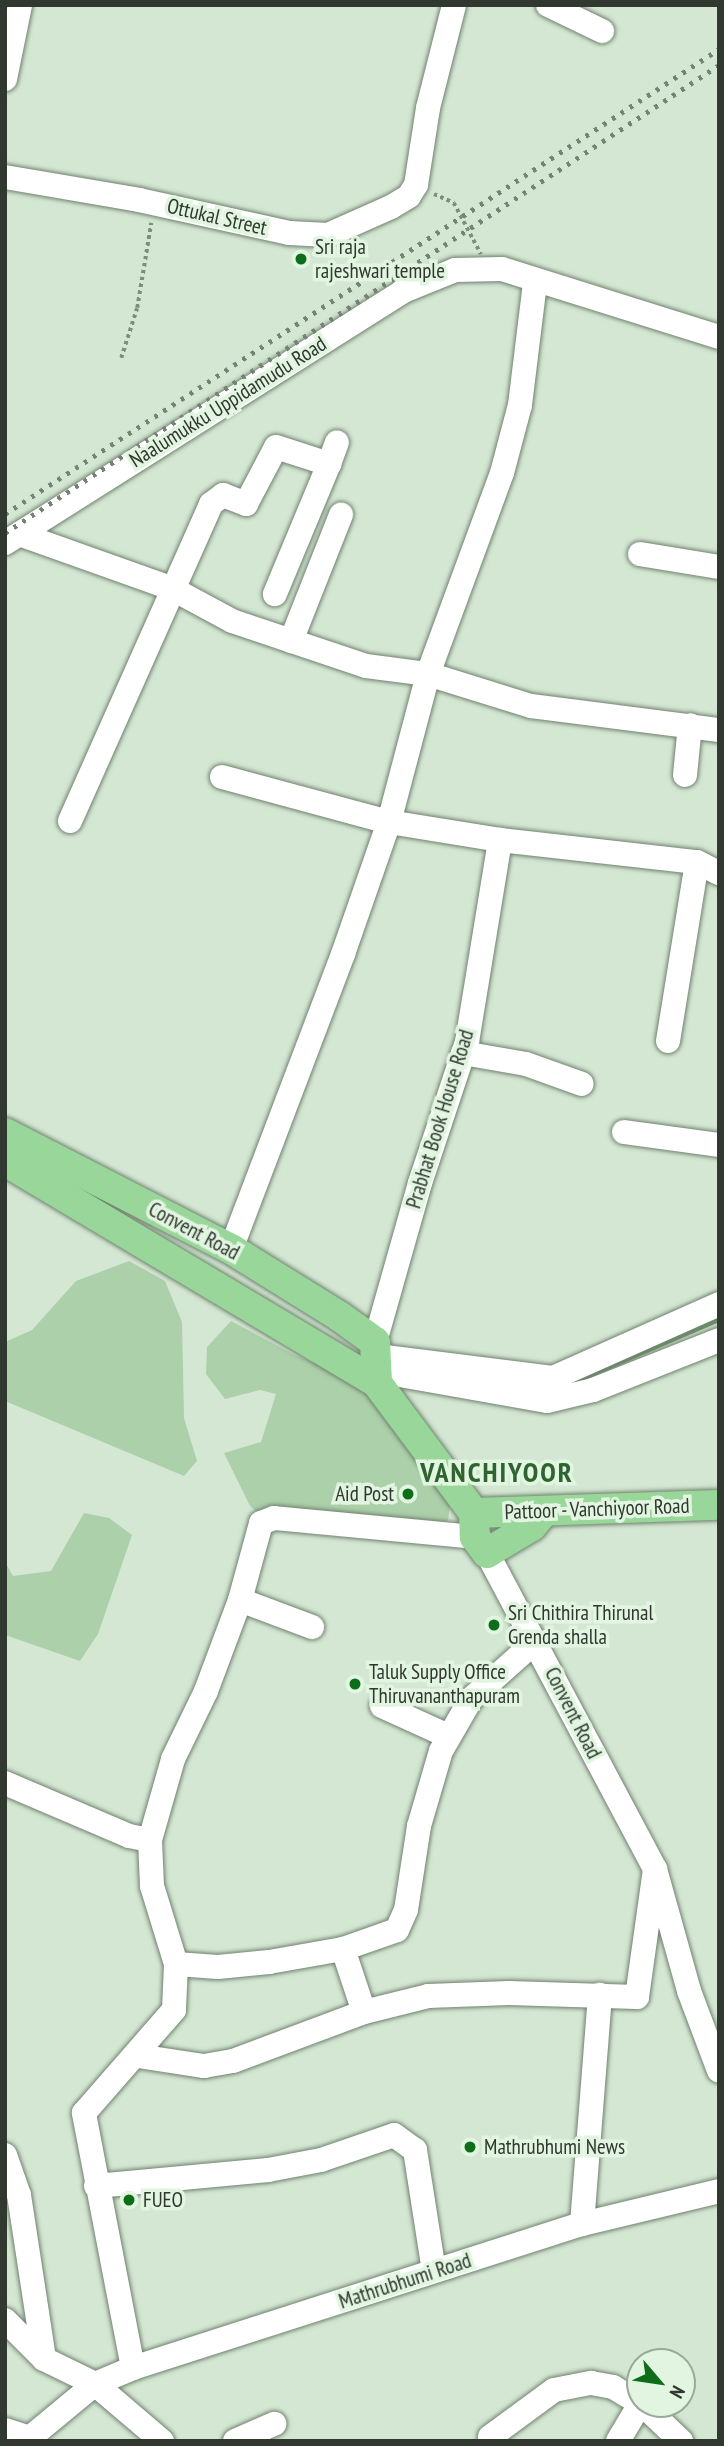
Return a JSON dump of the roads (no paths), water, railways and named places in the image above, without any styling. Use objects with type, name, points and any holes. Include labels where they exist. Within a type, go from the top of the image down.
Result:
[{"type":"main road","name":"Convent Road","points":[[5,1133],[231,1249],[376,1363],[479,1534]]},
{"type":"main road","points":[[5,1161],[376,1363]]},
{"type":"main road","name":"Pattoor - Vanchiyoor Road","points":[[479,1534],[544,1511],[719,1505]]},
{"type":"main road","points":[[479,1534],[532,1526],[544,1511]]},
{"type":"street","points":[[5,79],[20,5]]},
{"type":"street","name":"Ottukal Street","points":[[5,177],[155,203],[312,236],[328,235],[391,207],[408,196],[416,185],[428,108],[454,5]]},
{"type":"street","points":[[548,5],[602,31]]},
{"type":"street","name":"Naalumukku Uppidamudu Road","points":[[12,539],[403,291],[455,270],[502,269],[535,282]]},
{"type":"street","points":[[231,1249],[389,822],[428,674],[502,473],[520,405],[535,282],[716,330]]},
{"type":"street","points":[[70,821],[171,588],[211,504],[223,495],[246,504],[276,447],[332,453],[275,594]]},
{"type":"street","points":[[291,641],[341,515]]},
{"type":"street","points":[[5,565],[12,539],[171,588],[232,621],[366,666],[428,674],[531,706],[719,730]]},
{"type":"street","points":[[640,554],[719,567]]},
{"type":"street","points":[[685,775],[690,726]]},
{"type":"street","points":[[222,777],[389,822],[500,839],[572,844],[611,853],[708,867],[668,1041]]},
{"type":"street","name":"Prabhat Book House Road","points":[[376,1363],[382,1308],[463,1053],[500,839]]},
{"type":"street","points":[[463,1053],[526,1064],[582,1084]]},
{"type":"street","points":[[624,1132],[719,1145]]},
{"type":"street","points":[[376,1363],[553,1378],[719,1304]]},
{"type":"street","points":[[376,1363],[547,1401],[593,1390],[719,1339]]},
{"type":"street","points":[[133,2368],[84,2113],[138,2056],[174,2010],[176,1964],[152,1886],[150,1840],[173,1759],[206,1691],[240,1600],[261,1523],[274,1518],[479,1534]]},
{"type":"street","name":"Convent Road","points":[[479,1534],[655,1869],[689,1991],[712,2029],[719,2071]]},
{"type":"street","points":[[240,1600],[312,1627]]},
{"type":"street","points":[[176,1964],[218,1967],[344,1949],[388,1936],[403,1923],[419,1826],[448,1736],[471,1699],[536,1641]]},
{"type":"street","points":[[382,1706],[448,1736]]},
{"type":"street","points":[[5,1783],[129,1836],[150,1840]]},
{"type":"street","points":[[138,2056],[204,2066],[233,2061],[364,2012],[428,1996],[637,1997],[655,1869]]},
{"type":"street","points":[[344,1949],[364,2012]]},
{"type":"street","points":[[582,2224],[600,1995]]},
{"type":"street","points":[[96,2186],[268,2170],[321,2160],[394,2135],[415,2150],[434,2271]]},
{"type":"street","points":[[5,2155],[19,2194],[44,2359]]},
{"type":"street","name":"Mathrubhumi Road","points":[[28,2439],[95,2384],[133,2368],[582,2224],[719,2191]]},
{"type":"street","points":[[5,2320],[44,2359],[95,2384],[162,2441]]},
{"type":"street","points":[[490,2437],[554,2390],[591,2383],[613,2387],[626,2395]]},
{"type":"street","points":[[618,2441],[632,2418]]},
{"type":"street","points":[[656,2418],[681,2441]]},
{"type":"street","points":[[235,2441],[274,2424]]},
{"type":"street","points":[[5,2430],[28,2439]]},
{"type":"waterway","points":[[574,1381],[719,1319]]},
{"type":"railway","points":[[5,514],[719,49]]},
{"type":"railway","points":[[5,533],[719,65]]},
{"type":"place","name":"Sri raja rajeshwari temple","points":[[301,259]]},
{"type":"place","name":"Aid Post","points":[[408,1494]]},
{"type":"place","name":"Sri Chithira Thirunal Grenda shalla","points":[[494,1625]]},
{"type":"place","name":"Taluk Supply Office Thiruvananthapuram","points":[[355,1684]]},
{"type":"place","name":"Mathrubhumi News","points":[[470,2147]]},
{"type":"place","name":"FUEO","points":[[129,2200]]},
{"type":"district","name":"VANCHIYOOR","points":[[497,1472]]}]
